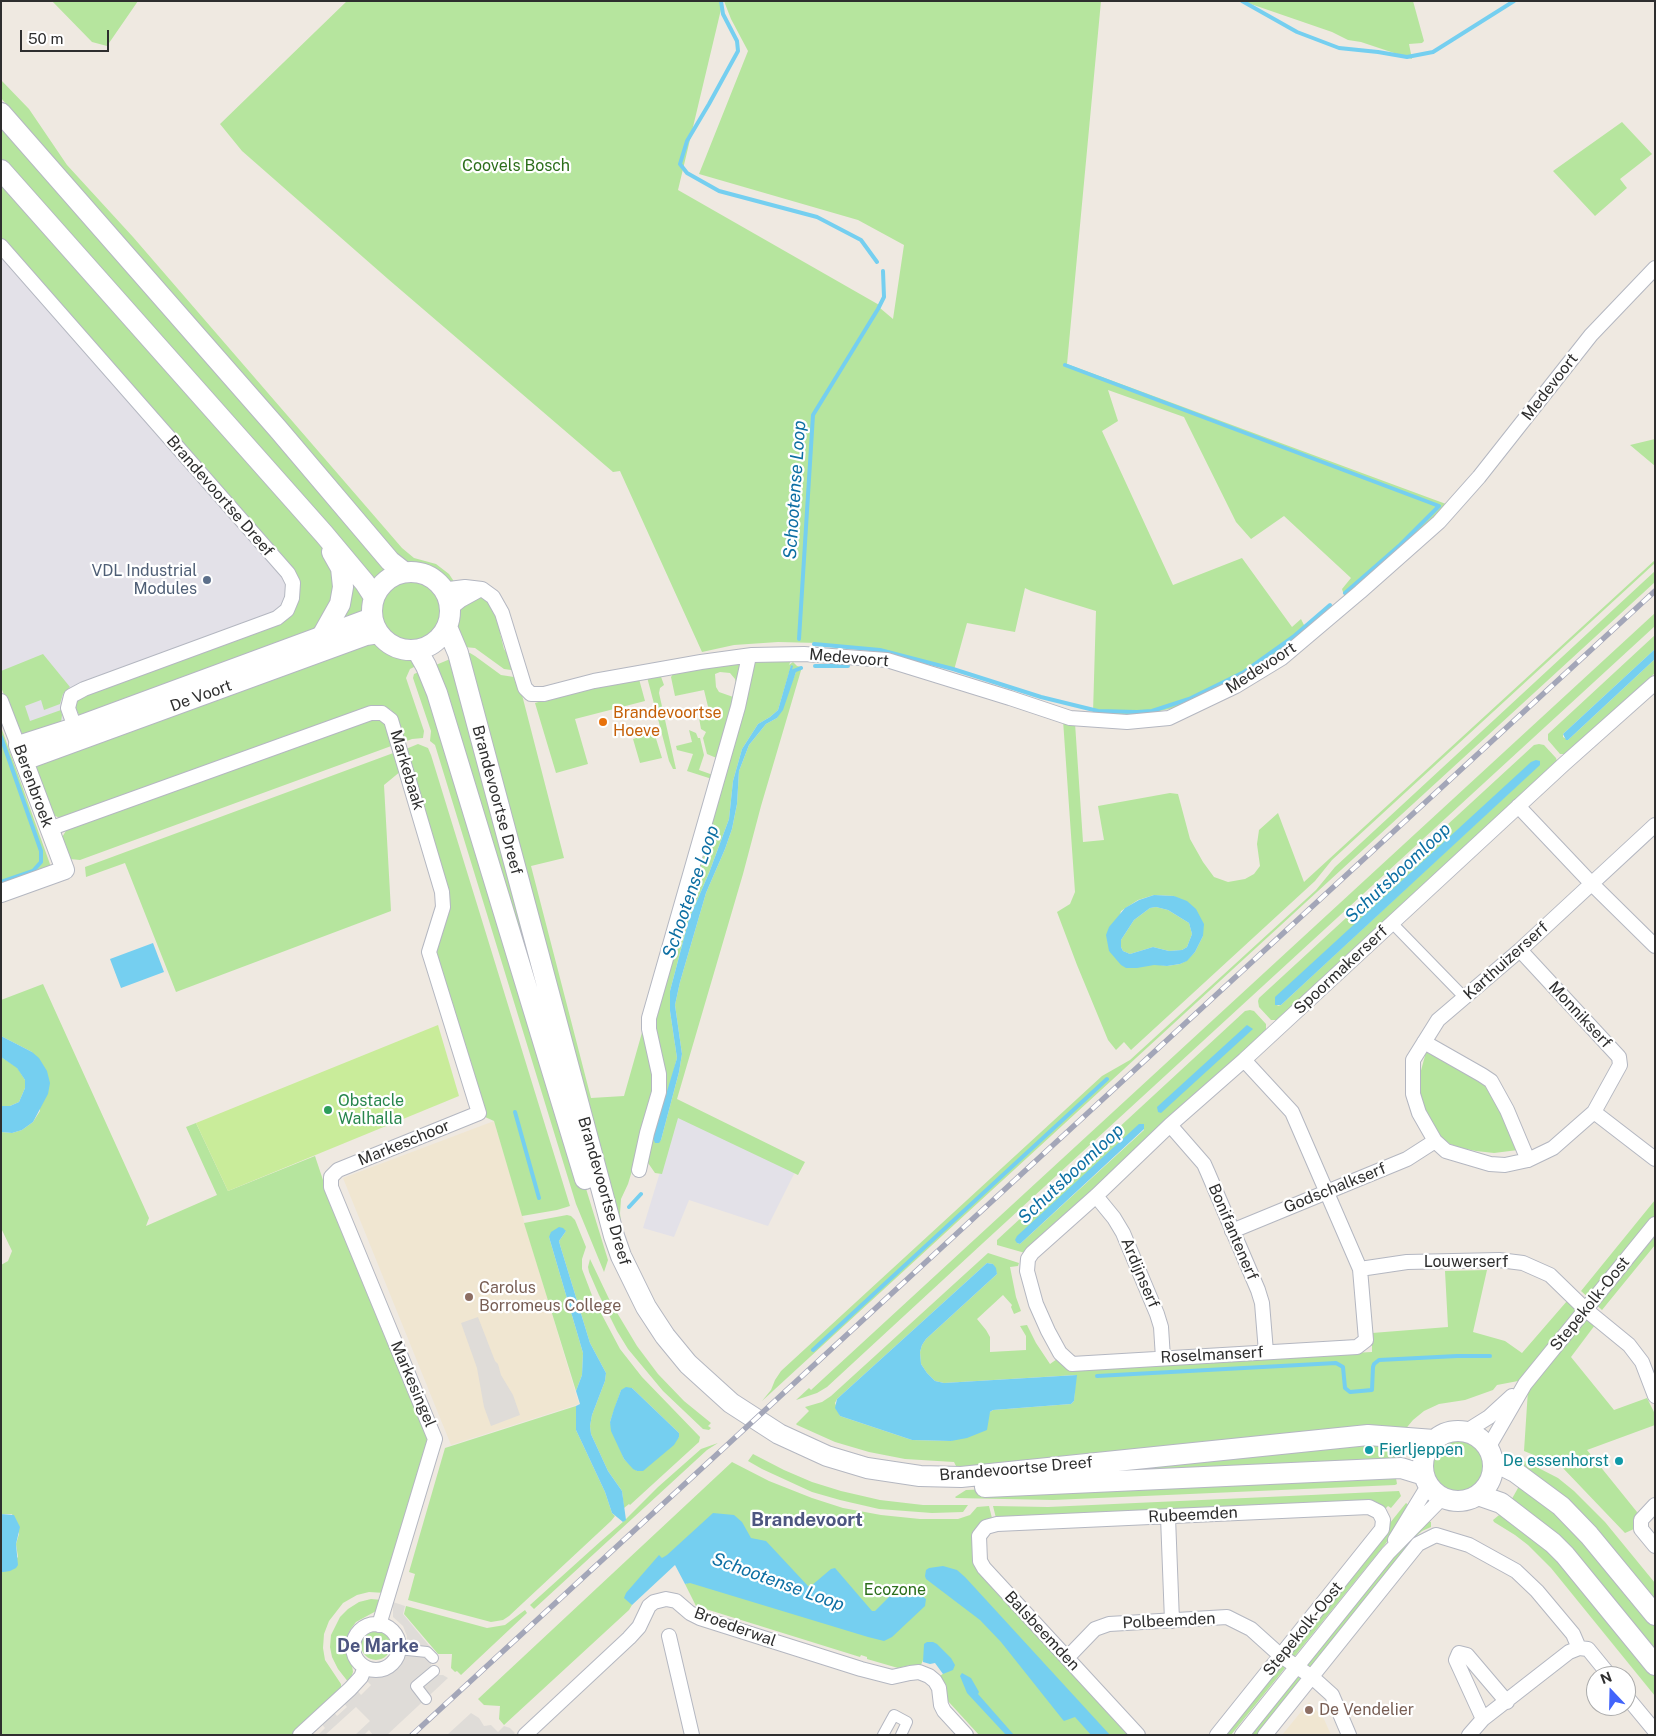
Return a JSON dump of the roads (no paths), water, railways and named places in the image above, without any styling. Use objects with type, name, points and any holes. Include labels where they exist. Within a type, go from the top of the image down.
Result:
[{"type":"main road","points":[[1,113],[278,429],[390,561],[404,572]]},
{"type":"main road","points":[[1,170],[324,534],[365,583],[374,597]]},
{"type":"main road","points":[[322,636],[340,604],[342,587],[341,568],[324,534]]},
{"type":"main road","points":[[415,571],[426,574],[444,588],[449,617],[435,642],[417,650],[397,648],[388,643],[375,625],[372,607],[374,597],[386,580],[394,575],[415,571]]},
{"type":"main road","name":"Brandevoortse Dreef","points":[[449,617],[621,1256],[646,1307],[665,1336],[688,1364],[731,1403],[779,1434],[827,1456],[867,1468],[920,1476],[961,1477],[1358,1436],[1408,1437],[1434,1440]]},
{"type":"main road","name":"Brandevoortse Dreef","points":[[417,650],[437,693],[603,1236],[612,1260],[630,1300],[651,1335],[680,1370],[708,1398],[744,1426],[786,1451],[841,1472],[903,1485],[961,1488],[1401,1468],[1431,1486]]},
{"type":"main road","points":[[1491,1455],[1493,1471],[1490,1480],[1478,1495],[1461,1502],[1451,1501],[1431,1486],[1423,1462],[1426,1450],[1434,1440],[1443,1434],[1454,1431],[1465,1432],[1478,1437],[1491,1455],[1561,1506],[1589,1535],[1655,1615]]},
{"type":"main road","points":[[1478,1495],[1501,1503],[1566,1555],[1655,1665]]},
{"type":"street","name":"Brandevoortse Dreef","points":[[1,246],[288,572],[293,582],[292,598],[287,610],[277,618],[84,689],[71,696],[68,708],[77,734]]},
{"type":"street","name":"Medevoort","points":[[482,589],[493,597],[502,613],[519,672],[525,688],[531,694],[544,694],[594,681],[701,662],[749,656],[804,654],[887,660],[1070,718],[1127,722],[1169,718],[1236,686],[1282,658],[1439,522],[1479,477],[1591,335],[1655,268]]},
{"type":"street","points":[[444,588],[465,587],[482,589]]},
{"type":"street","points":[[449,617],[460,600],[482,589]]},
{"type":"street","name":"De Voort","points":[[77,734],[322,636],[375,625]]},
{"type":"street","name":"De Voort","points":[[21,753],[366,636],[375,625]]},
{"type":"street","points":[[639,1170],[659,1092],[659,1074],[649,1029],[649,1018],[738,707],[749,656]]},
{"type":"street","name":"Spoormakerserf","points":[[1060,1353],[1036,1304],[1027,1271],[1028,1259],[1518,806],[1655,683]]},
{"type":"street","name":"Berenbroek","points":[[1,701],[65,870],[1,893]]},
{"type":"street","name":"Markebaak","points":[[49,829],[371,713],[382,713],[391,720],[401,747],[442,892],[443,907],[429,952],[479,1113]]},
{"type":"street","points":[[1518,806],[1655,946]]},
{"type":"street","name":"Karthuizerserf","points":[[1594,1112],[1553,1148],[1528,1160],[1504,1165],[1490,1164],[1446,1151],[1435,1141],[1419,1113],[1413,1094],[1413,1060],[1438,1020],[1520,950],[1655,825]]},
{"type":"street","points":[[1392,922],[1465,998]]},
{"type":"street","name":"Monnikserf","points":[[1520,950],[1619,1057],[1620,1065],[1594,1112]]},
{"type":"street","points":[[1424,1042],[1491,1081],[1507,1110],[1528,1160]]},
{"type":"street","points":[[1244,1060],[1292,1112],[1325,1192],[1360,1269]]},
{"type":"street","points":[[1594,1112],[1655,1159]]},
{"type":"street","name":"Markeschoor","points":[[331,1177],[338,1170],[479,1113]]},
{"type":"street","name":"Bonifantenerf","points":[[1170,1126],[1204,1164],[1262,1303],[1266,1352]]},
{"type":"street","name":"Godschalkserf","points":[[1232,1231],[1407,1158],[1435,1141]]},
{"type":"street","name":"Markesingel","points":[[331,1177],[331,1187],[435,1439],[380,1625]]},
{"type":"street","name":"Ardijnserf","points":[[1096,1196],[1114,1218],[1123,1233],[1157,1314],[1161,1327],[1163,1358]]},
{"type":"street","name":"Stepekolk-Oost","points":[[1465,1432],[1489,1417],[1525,1384],[1655,1224]]},
{"type":"street","name":"Louwerserf","points":[[1360,1269],[1407,1262],[1499,1260],[1523,1263],[1550,1275],[1585,1309],[1629,1345],[1642,1362],[1655,1396]]},
{"type":"street","name":"Roselmanserf","points":[[1060,1353],[1072,1364],[1357,1347],[1366,1340],[1360,1269]]},
{"type":"street","name":"Stepekolk-Oost","points":[[1491,1455],[1525,1384]]},
{"type":"street","name":"Stepekolk-Oost","points":[[1242,1735],[1388,1554],[1431,1486]]},
{"type":"street","points":[[1655,1505],[1641,1520],[1641,1529],[1655,1546]]},
{"type":"street","name":"Rubeemden","points":[[996,1524],[1369,1507],[1379,1512],[1383,1520]]},
{"type":"street","points":[[1168,1516],[1172,1621]]},
{"type":"street","name":"Stepekolk-Oost","points":[[1217,1735],[1376,1538],[1382,1529],[1383,1520]]},
{"type":"street","name":"Balsbeemden","points":[[996,1524],[986,1527],[979,1536],[980,1561],[984,1568],[1138,1735]]},
{"type":"street","points":[[1265,1735],[1418,1544],[1436,1535],[1469,1545],[1516,1571],[1537,1591],[1573,1634],[1579,1648]]},
{"type":"street","name":"Broederwal","points":[[525,1735],[629,1638],[639,1627],[649,1606],[666,1598],[676,1601],[690,1613],[700,1618],[861,1669],[892,1677],[919,1672],[929,1676],[939,1688],[941,1705],[944,1710],[966,1735]]},
{"type":"street","name":"Polbeemden","points":[[1067,1658],[1095,1629],[1109,1624],[1227,1617],[1251,1629],[1281,1656],[1312,1677],[1332,1694],[1349,1735]]},
{"type":"street","points":[[374,1624],[388,1628],[393,1632],[397,1638],[398,1649],[394,1660],[385,1668],[373,1670],[359,1663],[355,1657],[353,1642],[361,1629],[374,1624]]},
{"type":"street","points":[[669,1636],[692,1735]]},
{"type":"street","points":[[1470,1735],[1483,1719],[1569,1652],[1579,1648],[1588,1649],[1602,1666]]},
{"type":"street","points":[[398,1649],[427,1652],[433,1658]]},
{"type":"street","points":[[1483,1719],[1456,1660],[1460,1654],[1467,1654],[1507,1702]]},
{"type":"street","points":[[300,1735],[350,1689],[361,1677],[365,1667]]},
{"type":"street","points":[[426,1699],[416,1686],[434,1671]]},
{"type":"street","points":[[1636,1708],[1655,1731]]},
{"type":"street","points":[[883,1735],[894,1715],[907,1722],[901,1735]]},
{"type":"water","points":[[1655,649],[1655,659],[1566,740],[1563,734]]},
{"type":"water","points":[[791,665],[793,666],[792,670],[796,672],[783,710],[777,718],[766,724],[749,745],[739,771],[737,804],[732,829],[706,893],[680,982],[675,1005],[682,1054],[661,1140],[659,1143],[655,1143],[653,1138],[677,1058],[670,1011],[670,991],[689,919],[729,819],[733,781],[742,749],[758,724],[778,710]]},
{"type":"water","points":[[1540,761],[1540,765],[1281,1005],[1275,1005],[1275,997],[1531,762]]},
{"type":"water","points":[[1154,895],[1174,896],[1187,901],[1196,909],[1204,924],[1203,936],[1195,952],[1187,961],[1167,966],[1154,965],[1126,968],[1109,951],[1106,935],[1109,927],[1125,908],[1139,900]],"holes":[[[1156,907],[1168,910],[1189,923],[1192,934],[1187,947],[1182,950],[1169,951],[1153,947],[1130,954],[1123,951],[1121,940],[1134,920],[1150,908]]]},
{"type":"water","points":[[153,943],[164,972],[121,988],[110,959]]},
{"type":"water","points":[[1247,1025],[1253,1029],[1161,1113],[1158,1112],[1157,1107]]},
{"type":"water","points":[[1,1036],[32,1052],[39,1058],[47,1071],[50,1083],[48,1094],[33,1122],[22,1130],[12,1133],[1,1132],[1,1106],[10,1106],[19,1102],[25,1088],[25,1080],[17,1068],[1,1057]]},
{"type":"water","points":[[1139,1124],[1144,1124],[1144,1129],[1020,1244],[1017,1243],[1015,1240],[1017,1236]]},
{"type":"water","points":[[559,1227],[566,1231],[559,1241],[590,1343],[606,1373],[590,1426],[591,1434],[608,1471],[622,1491],[626,1520],[623,1522],[612,1513],[605,1492],[576,1430],[576,1406],[580,1404],[576,1391],[582,1375],[583,1353],[549,1237],[551,1232]]},
{"type":"water","points":[[987,1263],[993,1264],[997,1274],[926,1339],[920,1352],[921,1364],[935,1381],[944,1383],[1077,1375],[1074,1401],[1071,1404],[993,1410],[990,1412],[987,1430],[967,1438],[951,1441],[912,1440],[840,1416],[835,1408],[837,1399]]},
{"type":"water","points":[[626,1387],[632,1388],[679,1433],[679,1437],[674,1445],[643,1471],[633,1469],[624,1459],[611,1431],[610,1422],[614,1409],[621,1390]]},
{"type":"water","points":[[713,1513],[734,1515],[742,1522],[751,1538],[766,1541],[808,1586],[811,1586],[831,1569],[835,1568],[872,1611],[875,1611],[895,1591],[901,1594],[909,1594],[915,1591],[926,1599],[925,1606],[892,1637],[884,1641],[690,1583],[685,1584],[675,1565],[632,1605],[624,1598],[626,1593],[659,1555],[662,1558],[667,1555]]},
{"type":"water","points":[[1,1514],[14,1515],[20,1527],[16,1544],[18,1565],[10,1571],[4,1572],[1,1572]]},
{"type":"water","points":[[943,1566],[957,1570],[965,1577],[1110,1735],[1091,1735],[1075,1717],[1063,1720],[1001,1642],[980,1620],[926,1579],[926,1570]]},
{"type":"water","points":[[927,1642],[937,1644],[951,1658],[955,1665],[953,1670],[943,1674],[935,1663],[923,1662],[924,1644]]},
{"type":"water","points":[[962,1673],[971,1678],[979,1692],[978,1694],[1014,1735],[1006,1735],[967,1693],[960,1676]]},
{"type":"waterway","name":"Schootense Loop","points":[[721,1],[723,14],[737,41],[738,51],[687,141],[680,164],[687,173],[719,191],[817,217],[861,240],[877,262]]},
{"type":"waterway","points":[[1242,1],[1297,32],[1339,48],[1407,57],[1433,52],[1514,1]]},
{"type":"waterway","name":"Schootense Loop","points":[[799,639],[813,415],[884,297],[883,271]]},
{"type":"waterway","points":[[1065,365],[1439,506],[1400,545],[1345,593]]},
{"type":"waterway","points":[[814,644],[880,650],[953,669],[1041,697],[1098,711],[1152,711],[1189,699],[1244,672],[1293,637],[1330,605]]},
{"type":"waterway","points":[[815,666],[848,666]]},
{"type":"waterway","points":[[791,672],[801,668]]},
{"type":"waterway","points":[[1,737],[41,851],[41,862],[33,871],[1,882]]},
{"type":"waterway","points":[[813,1350],[1107,1079]]},
{"type":"waterway","points":[[515,1112],[539,1198]]},
{"type":"waterway","name":"Schootense Loop","points":[[629,1207],[641,1194]]},
{"type":"waterway","points":[[1097,1376],[1336,1363],[1343,1367],[1345,1388],[1350,1392],[1372,1390],[1373,1367],[1379,1360],[1490,1356]]},
{"type":"railway","points":[[412,1735],[1655,591]]},
{"type":"place","name":"VDL Industrial Modules","points":[[207,580]]},
{"type":"place","name":"Brandevoortse Hoeve","points":[[603,722]]},
{"type":"place","name":"Obstacle Walhalla","points":[[328,1110]]},
{"type":"place","name":"Carolus Borromeus College","points":[[469,1297]]},
{"type":"place","name":"Fierljeppen","points":[[1369,1450]]},
{"type":"place","name":"De essenhorst","points":[[1619,1461]]},
{"type":"place","name":"De Vendelier","points":[[1309,1710]]},
{"type":"district","name":"Brandevoort","points":[[807,1520]]},
{"type":"district","name":"De Marke","points":[[378,1646]]},
{"type":"park label","name":"Coovels Bosch","points":[[516,166]]},
{"type":"park label","name":"Ecozone","points":[[895,1590]]},
{"type":"water label","name":"Schutsboomloop","points":[[1398,873]]},
{"type":"water label","name":"Schutsboomloop","points":[[1071,1174]]}]
